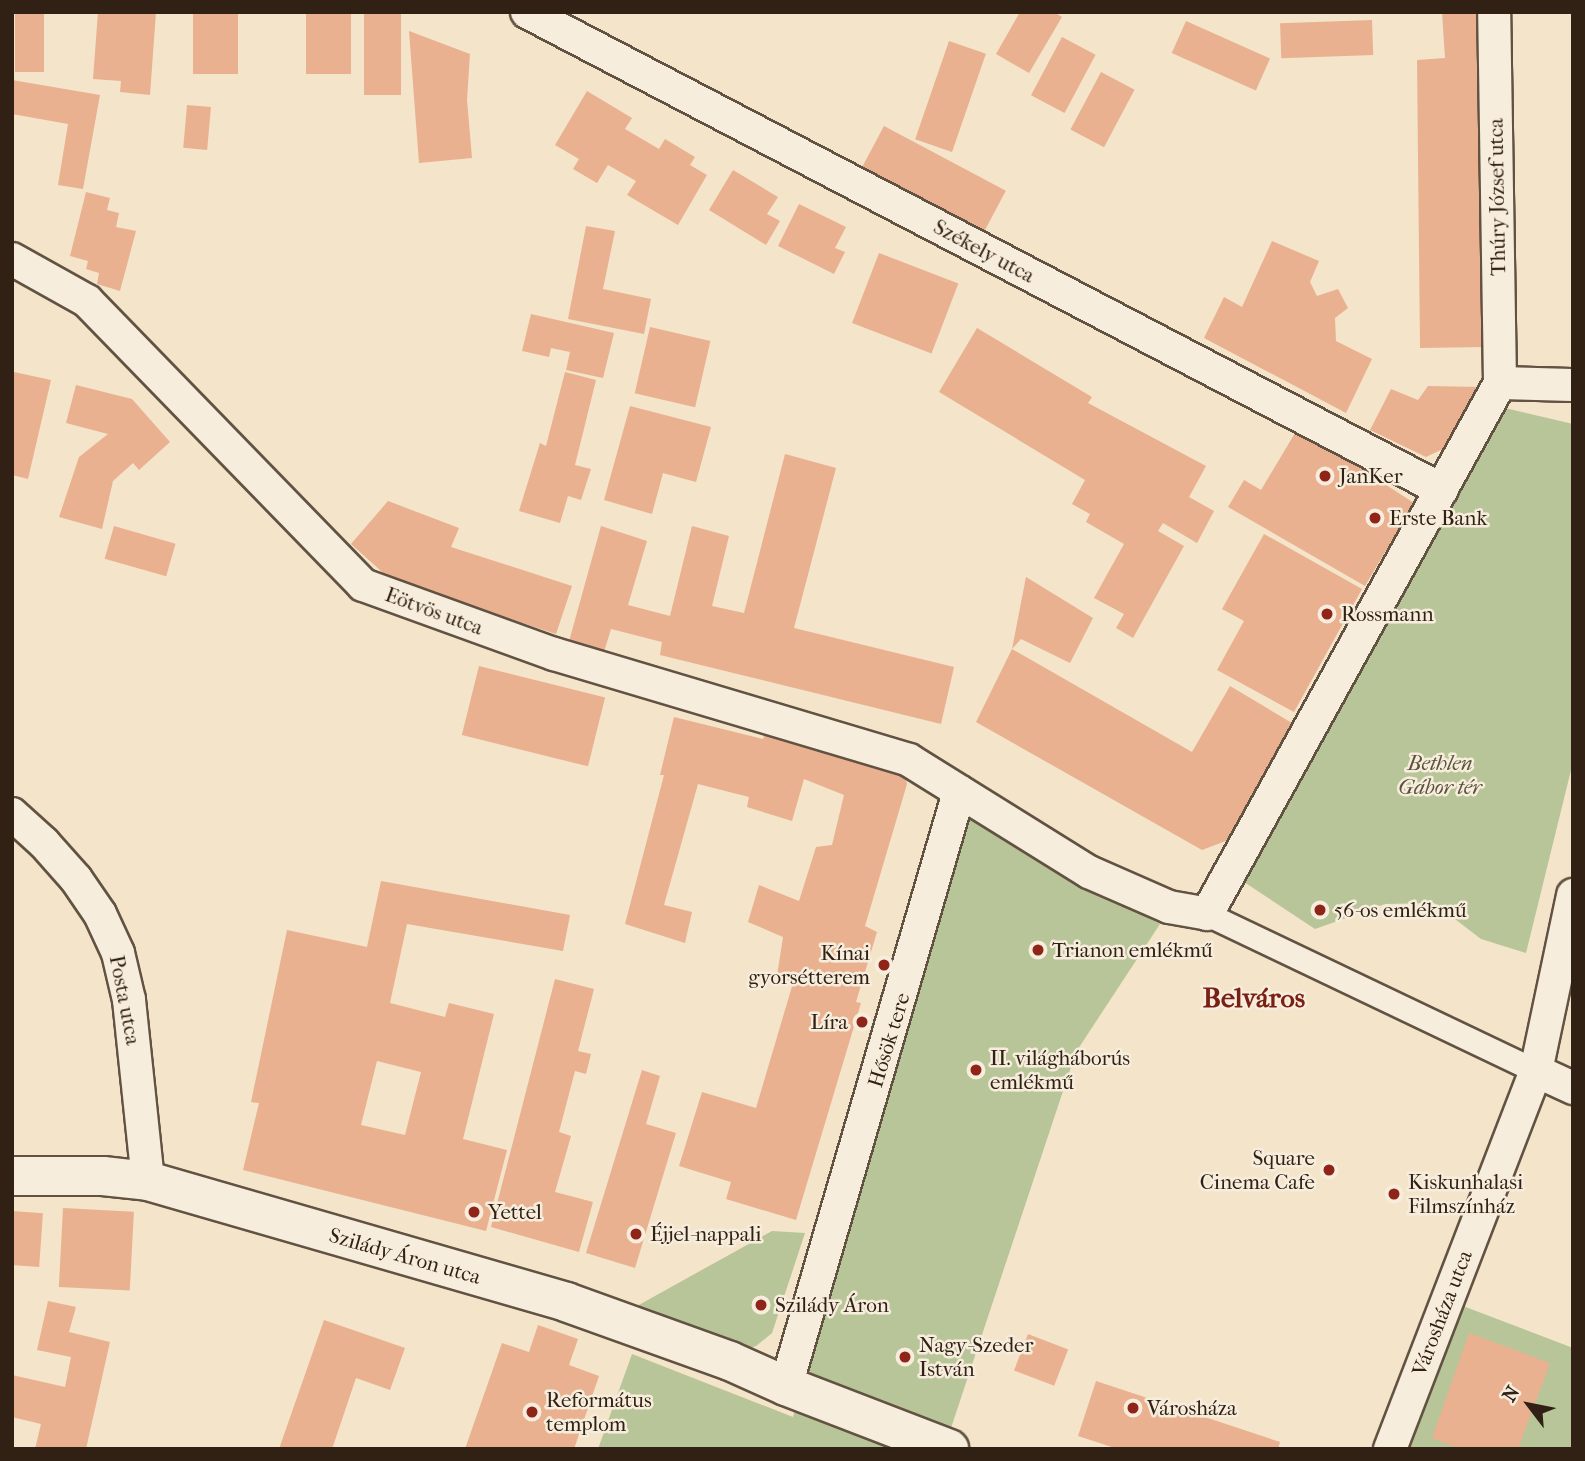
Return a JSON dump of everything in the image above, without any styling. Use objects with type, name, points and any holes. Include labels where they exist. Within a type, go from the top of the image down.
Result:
[{"type":"street","name":"Székely utca","points":[[527,12],[1442,490]]},
{"type":"street","name":"Thúry József utca","points":[[1494,12],[1500,383]]},
{"type":"street","name":"Eötvös utca","points":[[12,259],[87,301],[363,585],[554,654],[909,760],[959,792]]},
{"type":"street","points":[[1207,914],[1500,383],[1573,385]]},
{"type":"street","points":[[959,792],[1089,872],[1170,906],[1207,914],[1573,1088]]},
{"type":"street","name":"Hősök tere","points":[[786,1386],[959,792]]},
{"type":"street","name":"Posta utca","points":[[12,814],[44,843],[76,879],[100,914],[118,953],[129,1000],[148,1181]]},
{"type":"street","name":"Városháza utca","points":[[1390,1449],[1536,1071],[1573,895]]},
{"type":"street","name":"Szilády Áron utca","points":[[12,1176],[103,1176],[148,1181],[566,1302],[730,1361],[786,1386]]},
{"type":"street","points":[[786,1386],[949,1449]]},
{"type":"green space","name":"Bethlen Gábor tér","points":[[1505,408],[1573,424],[1573,762],[1526,953],[1481,939],[1434,903],[1385,904],[1315,929],[1238,878]]},
{"type":"green space","points":[[966,812],[1160,924],[1076,1052],[944,1449],[598,1449],[632,1354],[793,1417]]},
{"type":"green space","points":[[772,1231],[805,1233],[772,1333],[756,1346],[739,1353],[628,1311]]},
{"type":"green space","points":[[1455,1303],[1573,1348],[1573,1449],[1398,1449]]},
{"type":"building","points":[[15,12],[44,12],[44,72],[15,72]]},
{"type":"building","points":[[98,12],[156,12],[150,95],[120,92],[121,81],[93,79]]},
{"type":"building","points":[[193,12],[238,12],[238,74],[193,74]]},
{"type":"building","points":[[306,12],[351,12],[351,74],[306,74]]},
{"type":"building","points":[[1020,12],[1054,12],[1062,17],[1029,73],[996,54]]},
{"type":"building","points":[[1442,12],[1479,12],[1485,347],[1420,348],[1417,60],[1445,58]]},
{"type":"building","points":[[364,13],[401,13],[401,95],[364,95]]},
{"type":"building","points":[[1372,20],[1373,55],[1281,58],[1280,23]]},
{"type":"building","points":[[1186,21],[1270,58],[1256,90],[1172,53]]},
{"type":"building","points":[[409,31],[470,54],[467,100],[472,158],[419,163]]},
{"type":"building","points":[[1062,37],[1096,55],[1065,113],[1031,95]]},
{"type":"building","points":[[949,41],[986,54],[952,152],[915,139]]},
{"type":"building","points":[[1101,72],[1135,90],[1104,147],[1070,129]]},
{"type":"building","points":[[12,80],[100,95],[83,189],[58,185],[68,124],[12,114]]},
{"type":"building","points":[[587,91],[632,118],[625,129],[659,149],[665,139],[695,157],[690,165],[707,175],[678,225],[627,195],[636,181],[608,165],[597,183],[573,169],[579,159],[555,145]]},
{"type":"building","points":[[187,105],[211,107],[207,150],[183,148]]},
{"type":"building","points":[[884,126],[1006,191],[984,232],[862,167]]},
{"type":"building","points":[[733,170],[778,197],[767,214],[780,221],[766,245],[709,210]]},
{"type":"building","points":[[86,192],[110,198],[107,210],[119,213],[116,227],[136,231],[120,291],[97,284],[99,273],[86,269],[88,261],[70,256]]},
{"type":"building","points":[[799,204],[846,227],[835,248],[845,252],[834,274],[778,246]]},
{"type":"building","points":[[586,226],[615,231],[603,289],[651,299],[644,334],[568,319]]},
{"type":"building","points":[[1272,241],[1319,261],[1310,282],[1317,296],[1338,289],[1348,308],[1335,318],[1336,341],[1372,359],[1346,413],[1204,338],[1224,297],[1242,307]]},
{"type":"building","points":[[879,253],[958,283],[931,353],[852,323]]},
{"type":"building","points":[[531,314],[614,333],[603,378],[566,370],[570,352],[551,348],[549,357],[522,351]]},
{"type":"building","points":[[650,327],[710,341],[695,407],[635,393]]},
{"type":"building","points":[[977,328],[1092,397],[1088,403],[1206,466],[1189,497],[1214,511],[1197,543],[1163,523],[1158,531],[1184,546],[1133,638],[1116,628],[1124,614],[1094,598],[1124,544],[1086,522],[1090,514],[1072,504],[1085,480],[939,392]]},
{"type":"building","points":[[14,372],[51,380],[28,479],[12,475]]},
{"type":"building","points":[[565,372],[596,380],[575,465],[591,469],[581,500],[568,496],[560,523],[519,511],[540,443],[546,446]]},
{"type":"building","points":[[76,385],[132,399],[170,442],[139,470],[133,463],[113,481],[102,529],[59,517],[79,457],[108,434],[66,423]]},
{"type":"building","points":[[1428,386],[1480,387],[1449,446],[1426,457],[1370,430],[1391,389],[1418,400]]},
{"type":"building","points":[[630,406],[711,427],[696,482],[663,473],[652,514],[604,500]]},
{"type":"building","points":[[1298,428],[1414,503],[1365,586],[1228,507],[1244,480],[1261,490]]},
{"type":"building","points":[[785,454],[836,468],[794,628],[954,667],[941,724],[660,655],[662,642],[611,629],[603,655],[568,645],[601,526],[647,541],[628,605],[670,616],[692,526],[729,536],[712,606],[744,613]]},
{"type":"building","points":[[388,501],[459,528],[451,547],[572,586],[556,634],[391,580],[351,544]]},
{"type":"building","points":[[114,526],[176,544],[166,576],[105,559]]},
{"type":"building","points":[[1264,534],[1362,589],[1294,712],[1217,670],[1244,621],[1222,609]]},
{"type":"building","points":[[1026,577],[1093,618],[1070,663],[1021,639],[1012,649]]},
{"type":"building","points":[[1012,649],[1192,752],[1230,686],[1297,726],[1231,839],[1202,850],[976,722]]},
{"type":"building","points":[[479,666],[605,697],[588,766],[462,735]]},
{"type":"building","points":[[674,717],[763,739],[766,730],[903,767],[907,784],[865,926],[877,932],[856,1002],[861,1003],[796,1220],[726,1199],[731,1182],[679,1166],[702,1092],[756,1108],[793,983],[777,976],[783,937],[748,922],[759,885],[799,901],[816,847],[832,845],[844,795],[804,779],[792,821],[747,807],[749,797],[698,784],[664,905],[692,912],[685,943],[625,924],[664,775],[660,775]]},
{"type":"building","points":[[381,881],[570,915],[563,951],[407,924],[390,1003],[445,1017],[449,1003],[494,1014],[463,1139],[507,1150],[486,1231],[243,1170],[259,1103],[251,1102],[287,930],[367,947]],"holes":[[[377,1061],[421,1072],[405,1135],[361,1125]]]},
{"type":"building","points":[[555,979],[594,989],[578,1051],[591,1054],[586,1074],[575,1071],[559,1132],[571,1136],[555,1192],[593,1202],[579,1252],[491,1227]]},
{"type":"building","points":[[642,1070],[660,1076],[646,1124],[676,1133],[635,1268],[586,1253]]},
{"type":"building","points":[[63,1208],[134,1212],[130,1291],[59,1287]]},
{"type":"building","points":[[12,1211],[43,1213],[39,1267],[12,1265]]},
{"type":"building","points":[[48,1301],[76,1307],[69,1332],[110,1342],[86,1449],[35,1449],[41,1424],[12,1417],[12,1375],[65,1387],[71,1357],[37,1350]]},
{"type":"building","points":[[324,1320],[405,1348],[390,1390],[356,1378],[332,1449],[279,1449]]},
{"type":"building","name":"Református templom","points":[[538,1325],[578,1339],[569,1365],[599,1376],[574,1449],[465,1449],[502,1343],[529,1352]]},
{"type":"building","points":[[1469,1333],[1550,1363],[1518,1449],[1461,1449],[1432,1438]]},
{"type":"building","points":[[1028,1334],[1068,1349],[1054,1386],[1014,1370]]},
{"type":"building","name":"Városháza","points":[[1096,1381],[1280,1442],[1278,1449],[1118,1449],[1078,1436]]},
{"type":"place","name":"JanKer","points":[[1325,476]]},
{"type":"place","name":"Erste Bank","points":[[1375,518]]},
{"type":"place","name":"Rossmann","points":[[1327,614]]},
{"type":"place","name":"56-os emlékmű","points":[[1320,910]]},
{"type":"place","name":"Trianon emlékmű","points":[[1038,950]]},
{"type":"place","name":"Kínai gyorsétterem","points":[[884,965]]},
{"type":"place","name":"Líra","points":[[862,1022]]},
{"type":"place","name":"II. világháborús emlékmű","points":[[976,1070]]},
{"type":"place","name":"Square Cinema Cafe","points":[[1329,1170]]},
{"type":"place","name":"Kiskunhalasi Filmszínház","points":[[1394,1194]]},
{"type":"place","name":"Yettel","points":[[474,1212]]},
{"type":"place","name":"Éjjel-nappali","points":[[636,1234]]},
{"type":"place","name":"Szilády Áron","points":[[761,1305]]},
{"type":"place","name":"Nagy-Szeder István","points":[[905,1357]]},
{"type":"place","name":"Városháza","points":[[1133,1408]]},
{"type":"place","name":"Református templom","points":[[532,1412]]},
{"type":"district","name":"Belváros","points":[[1254,998]]}]
